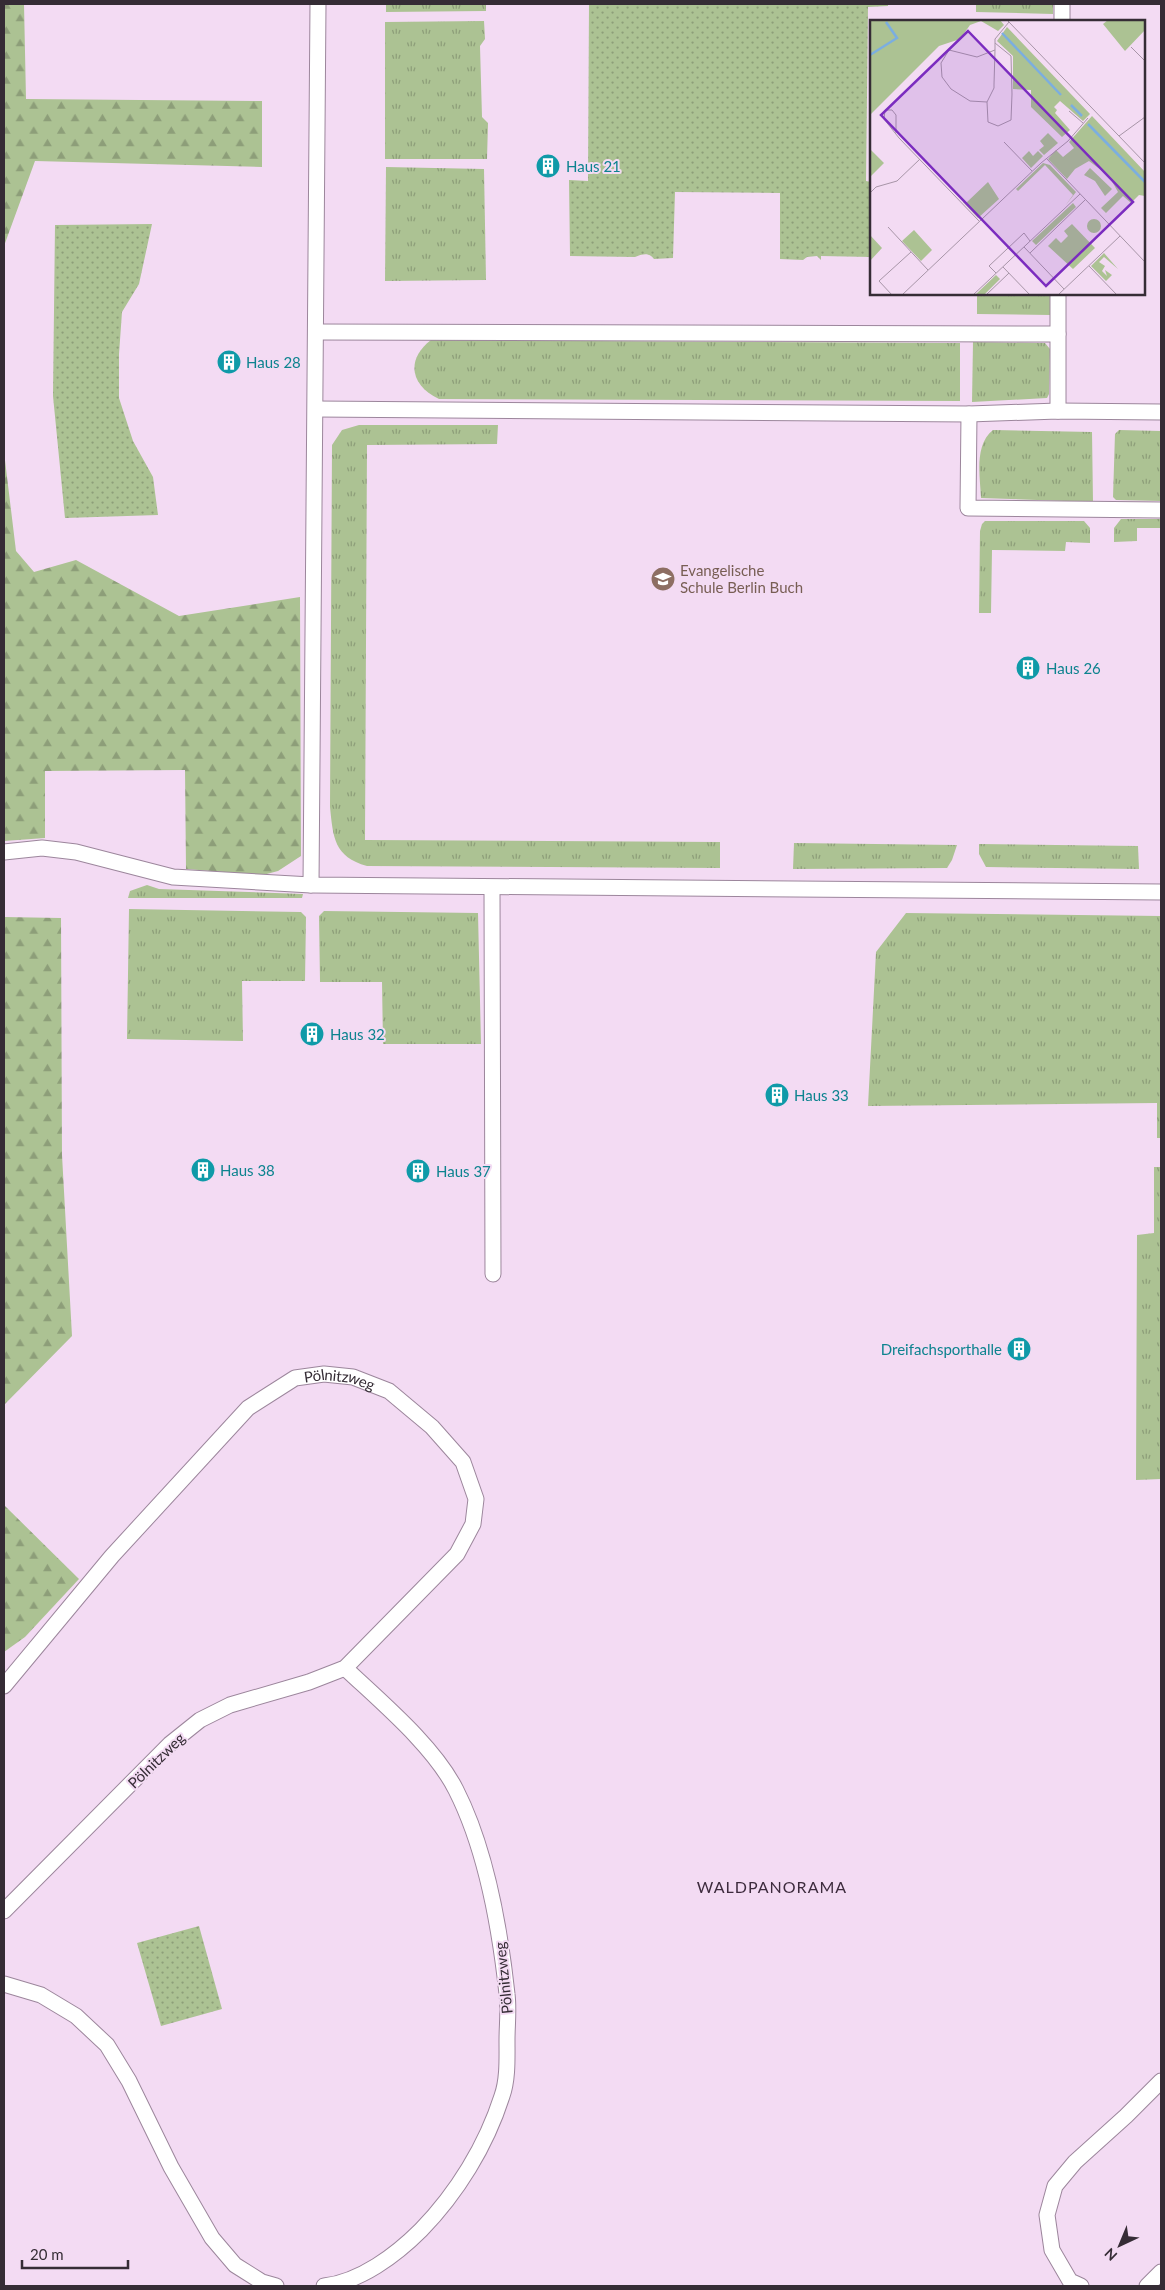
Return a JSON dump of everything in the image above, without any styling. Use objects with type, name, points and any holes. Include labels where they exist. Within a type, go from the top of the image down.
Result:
[{"type":"lane","points":[[311,885],[317,332],[318,4]]},
{"type":"lane","points":[[1062,4],[1062,20]]},
{"type":"lane","points":[[1058,295],[1058,411]]},
{"type":"lane","points":[[317,332],[1058,334]]},
{"type":"lane","points":[[316,409],[969,414],[1058,411],[1161,412]]},
{"type":"lane","points":[[969,414],[968,508],[1161,510]]},
{"type":"lane","points":[[4,852],[42,848],[76,852],[173,877],[311,885],[492,888],[1161,892]]},
{"type":"lane","points":[[492,888],[493,1274]]},
{"type":"lane","name":"Pölnitzweg","points":[[4,1686],[112,1556],[248,1408],[296,1378],[324,1374],[353,1377],[389,1392],[432,1427],[463,1462],[476,1499],[473,1524],[457,1554],[345,1668],[309,1682],[230,1705],[200,1720],[170,1744],[4,1911]]},
{"type":"lane","name":"Pölnitzweg","points":[[324,2286],[337,2285],[364,2273],[405,2246],[440,2211],[470,2166],[486,2137],[503,2094],[507,2062],[508,1996],[492,1902],[471,1824],[456,1789],[434,1758],[393,1714],[345,1668]]},
{"type":"lane","points":[[4,1984],[42,1995],[59,2005],[76,2016],[107,2045],[129,2081],[171,2167],[212,2238],[236,2265],[262,2282],[276,2286]]},
{"type":"lane","points":[[1081,2286],[1070,2281],[1052,2250],[1047,2215],[1055,2186],[1075,2162],[1161,2081]]},
{"type":"lane","points":[[1147,2286],[1161,2272]]},
{"type":"green space","points":[[4,4],[24,4],[26,99],[262,101],[262,167],[35,161],[4,246]]},
{"type":"green space","points":[[386,4],[486,4],[486,11],[386,12]]},
{"type":"green space","points":[[589,4],[888,4],[888,6],[868,7],[866,181],[870,182],[870,257],[821,256],[821,260],[817,256],[807,257],[803,260],[780,259],[780,193],[675,192],[673,258],[654,259],[650,255],[645,254],[635,257],[570,256],[569,180],[588,181]]},
{"type":"green space","points":[[976,4],[1053,4],[1053,14],[976,12]]},
{"type":"green space","points":[[484,21],[485,39],[480,46],[482,117],[488,123],[487,159],[385,159],[385,22]]},
{"type":"green space","points":[[386,167],[484,169],[486,280],[385,281]]},
{"type":"green space","points":[[152,224],[139,284],[122,312],[119,354],[119,398],[133,441],[153,477],[158,515],[65,518],[53,396],[55,225]]},
{"type":"green space","points":[[977,295],[1051,295],[1051,315],[977,314]]},
{"type":"green space","points":[[431,340],[960,343],[960,401],[439,399],[422,387],[417,380],[415,372],[417,356]]},
{"type":"green space","points":[[973,342],[1045,343],[1050,349],[1049,394],[1047,398],[972,402]]},
{"type":"green space","points":[[359,425],[498,425],[497,444],[367,445],[365,840],[720,842],[720,868],[367,866],[356,862],[342,851],[334,836],[330,807],[332,445],[342,430]]},
{"type":"green space","points":[[993,430],[1092,432],[1093,502],[981,498],[979,471],[981,452],[987,436]]},
{"type":"green space","points":[[1119,430],[1161,431],[1161,501],[1116,500],[1113,497],[1115,434]]},
{"type":"green space","points":[[4,452],[16,551],[34,572],[76,560],[179,616],[300,597],[301,856],[278,871],[263,875],[186,869],[185,770],[45,771],[45,838],[4,841]]},
{"type":"green space","points":[[1121,519],[1161,519],[1161,528],[1137,528],[1137,541],[1114,542],[1114,528]]},
{"type":"green space","points":[[985,521],[1084,521],[1090,528],[1090,543],[1066,542],[1065,551],[992,550],[991,613],[979,613],[980,531]]},
{"type":"green space","points":[[794,843],[957,845],[947,868],[793,869]]},
{"type":"green space","points":[[979,844],[1138,846],[1139,869],[986,867],[979,854]]},
{"type":"green space","points":[[147,885],[159,889],[303,894],[302,898],[128,898],[130,891]]},
{"type":"green space","points":[[129,909],[301,912],[306,917],[305,981],[242,981],[243,1041],[127,1039]]},
{"type":"green space","points":[[324,911],[478,913],[481,1044],[383,1044],[382,982],[320,982],[319,916]]},
{"type":"green space","points":[[906,913],[1161,916],[1161,1138],[1157,1138],[1157,1103],[868,1106],[876,952]]},
{"type":"green space","points":[[4,917],[61,918],[62,1155],[72,1336],[4,1405]]},
{"type":"green space","points":[[1154,1167],[1161,1167],[1161,1479],[1136,1480],[1137,1235],[1154,1233]]},
{"type":"green space","points":[[4,1505],[79,1579],[25,1637],[4,1652]]},
{"type":"green space","points":[[199,1926],[222,2009],[161,2026],[137,1943]]},
{"type":"place","name":"Haus 21","points":[[548,166]]},
{"type":"place","name":"Haus 28","points":[[229,362]]},
{"type":"place","name":"Evangelische Schule Berlin Buch","points":[[663,579]]},
{"type":"place","name":"Haus 26","points":[[1028,668]]},
{"type":"place","name":"Haus 32","points":[[312,1034]]},
{"type":"place","name":"Haus 33","points":[[777,1095]]},
{"type":"place","name":"Haus 38","points":[[203,1170]]},
{"type":"place","name":"Haus 37","points":[[418,1171]]},
{"type":"place","name":"Dreifachsporthalle","points":[[1019,1349]]},
{"type":"district","name":"WALDPANORAMA","points":[[772,1886]]}]
